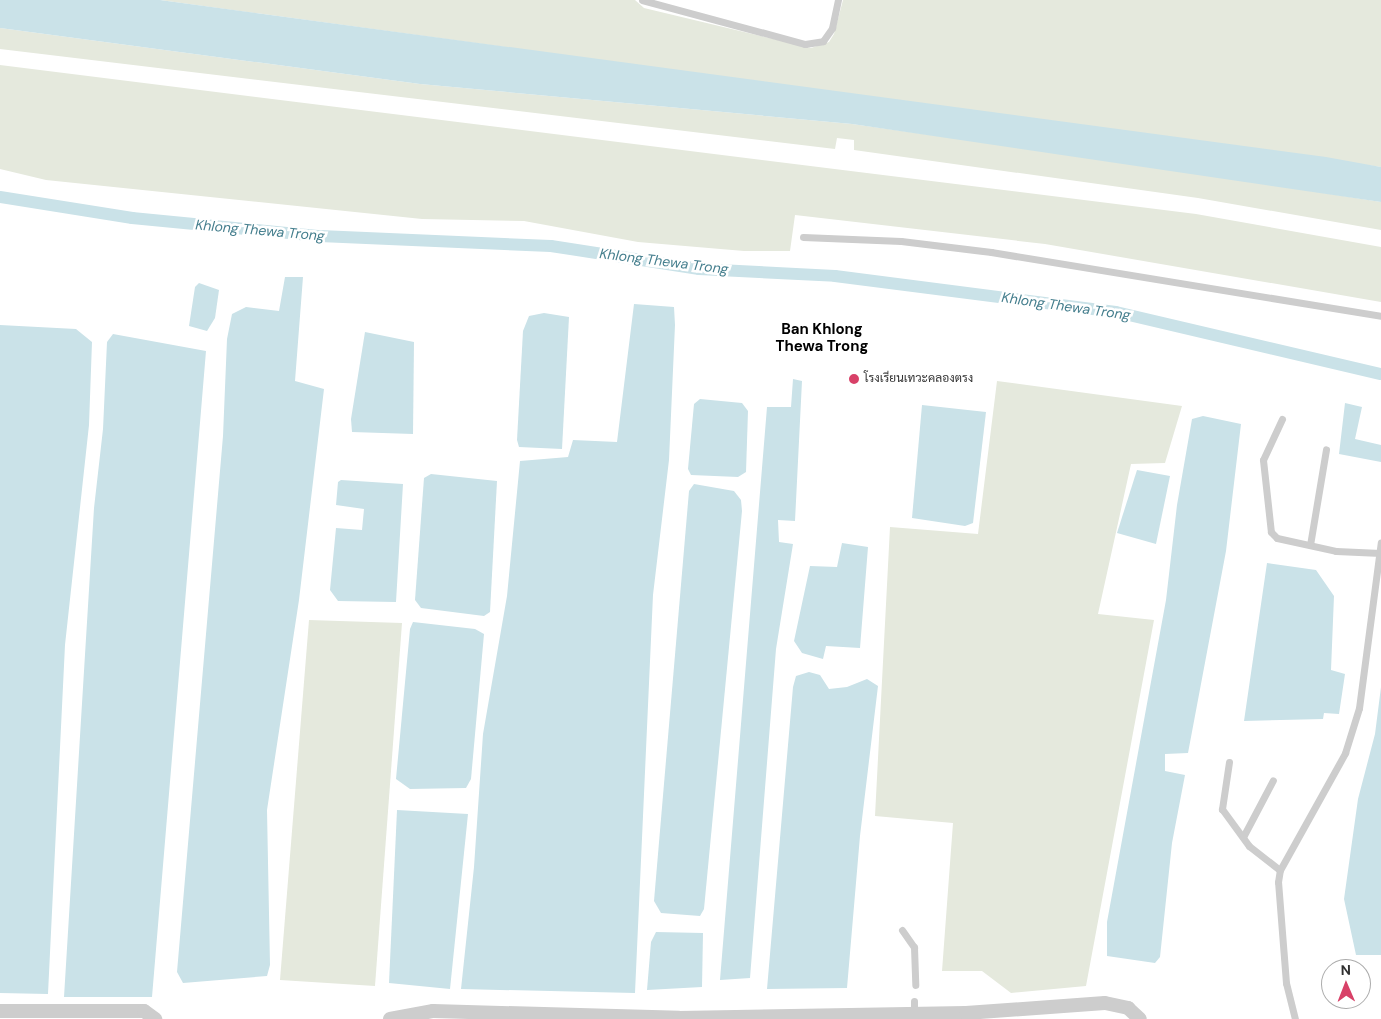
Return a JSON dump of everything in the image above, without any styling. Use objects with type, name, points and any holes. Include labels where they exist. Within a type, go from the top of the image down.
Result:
[{"type":"street","points":[[390,1019],[434,1011],[679,1018],[914,1007],[963,1016],[1105,1003],[1128,1008],[1140,1019]]},
{"type":"street","points":[[0,1011],[144,1011],[155,1019]]},
{"type":"lane","points":[[642,0],[645,3],[805,44],[823,41],[832,28],[838,0]]},
{"type":"lane","points":[[803,237],[902,241],[991,252],[1381,316]]},
{"type":"lane","points":[[1282,419],[1263,460],[1271,532],[1277,538],[1352,554],[1380,552]]},
{"type":"lane","points":[[1310,545],[1326,449]]},
{"type":"lane","points":[[1295,1019],[1286,983],[1278,882],[1280,870],[1345,753],[1359,708],[1381,542]]},
{"type":"lane","points":[[1229,762],[1222,809],[1243,837],[1260,855],[1280,870]]},
{"type":"lane","points":[[1243,837],[1273,780]]},
{"type":"lane","points":[[902,930],[914,947],[915,985]]},
{"type":"shaded area","points":[[160,0],[635,0],[644,8],[811,48],[829,42],[834,34],[843,0],[1381,0],[1381,167]]},
{"type":"shaded area","points":[[0,28],[420,84],[852,124],[1172,169],[1381,202],[1381,230],[1198,198],[854,150],[854,140],[837,138],[835,149],[0,49]]},
{"type":"shaded area","points":[[0,65],[1196,214],[1381,247],[1381,302],[1045,244],[795,215],[790,251],[744,251],[638,242],[524,221],[422,219],[46,180],[0,169]]},
{"type":"shaded area","points":[[997,381],[1182,406],[1165,463],[1131,464],[1098,614],[1154,620],[1086,986],[1011,993],[982,971],[942,971],[953,823],[875,816],[890,527],[978,534]]},
{"type":"shaded area","points":[[309,620],[402,623],[375,986],[280,980]]},
{"type":"water","points":[[0,0],[160,0],[1326,157],[1381,167],[1381,202],[852,124],[420,84],[0,28]]},
{"type":"water","points":[[285,277],[303,277],[295,381],[324,389],[299,600],[267,810],[270,965],[267,976],[183,983],[177,972],[223,436],[227,339],[232,314],[246,307],[279,311]]},
{"type":"water","points":[[199,283],[219,290],[215,318],[207,331],[189,326],[195,287]]},
{"type":"water","points":[[634,304],[674,307],[675,325],[669,460],[653,595],[635,993],[461,989],[474,867],[483,734],[507,596],[520,461],[568,457],[573,440],[617,442]]},
{"type":"water","points":[[544,313],[569,317],[562,449],[519,447],[517,440],[523,331],[529,316]]},
{"type":"water","points":[[0,325],[76,329],[92,342],[89,425],[65,645],[48,994],[0,993]]},
{"type":"water","points":[[365,332],[414,342],[413,434],[352,432],[351,419]]},
{"type":"water","points":[[113,334],[206,351],[152,997],[64,997],[94,508],[103,429],[107,342]]},
{"type":"water","points":[[793,379],[802,381],[795,521],[778,520],[779,542],[793,544],[776,649],[750,978],[720,980],[767,407],[791,407]]},
{"type":"water","points":[[700,399],[742,403],[748,411],[746,472],[738,477],[691,475],[688,469],[694,404]]},
{"type":"water","points":[[1345,403],[1362,407],[1355,439],[1381,445],[1381,462],[1339,454]]},
{"type":"water","points":[[922,405],[986,412],[973,523],[965,526],[912,518]]},
{"type":"water","points":[[1203,416],[1241,424],[1226,551],[1188,753],[1165,754],[1165,771],[1185,775],[1172,843],[1160,957],[1155,963],[1107,956],[1107,922],[1166,600],[1177,505],[1192,419]]},
{"type":"water","points":[[1137,470],[1170,476],[1156,544],[1117,533]]},
{"type":"water","points":[[431,474],[497,481],[490,612],[484,616],[421,608],[415,600],[424,478]]},
{"type":"water","points":[[341,480],[403,484],[396,602],[338,601],[330,590],[336,528],[362,530],[364,509],[336,505],[338,482]]},
{"type":"water","points":[[694,484],[734,491],[741,500],[742,511],[704,909],[700,916],[661,913],[654,901],[689,491]]},
{"type":"water","points":[[842,543],[868,547],[860,648],[826,646],[823,659],[802,653],[794,641],[810,566],[837,567]]},
{"type":"water","points":[[1267,563],[1316,570],[1334,596],[1331,670],[1345,674],[1339,714],[1324,713],[1323,719],[1244,721]]},
{"type":"water","points":[[413,622],[475,629],[484,634],[471,779],[466,788],[410,789],[396,779],[410,629]]},
{"type":"water","points":[[809,672],[820,675],[829,689],[847,687],[867,679],[878,686],[860,836],[847,988],[767,989],[793,687],[796,676]]},
{"type":"water","points":[[1381,687],[1381,955],[1356,955],[1344,899],[1358,799],[1375,734]]},
{"type":"water","points":[[397,810],[468,814],[450,989],[389,983]]},
{"type":"water","points":[[656,932],[703,933],[702,987],[647,990],[651,942]]},
{"type":"waterway","name":"Khlong Thewa Trong","points":[[0,197],[132,218],[320,236],[551,246],[699,269],[835,276],[1116,312],[1381,374]]},
{"type":"place","name":"โรงเรียนเทวะคลองตรง","points":[[854,379]]},
{"type":"district","name":"Ban Khlong Thewa Trong","points":[[822,338]]}]
